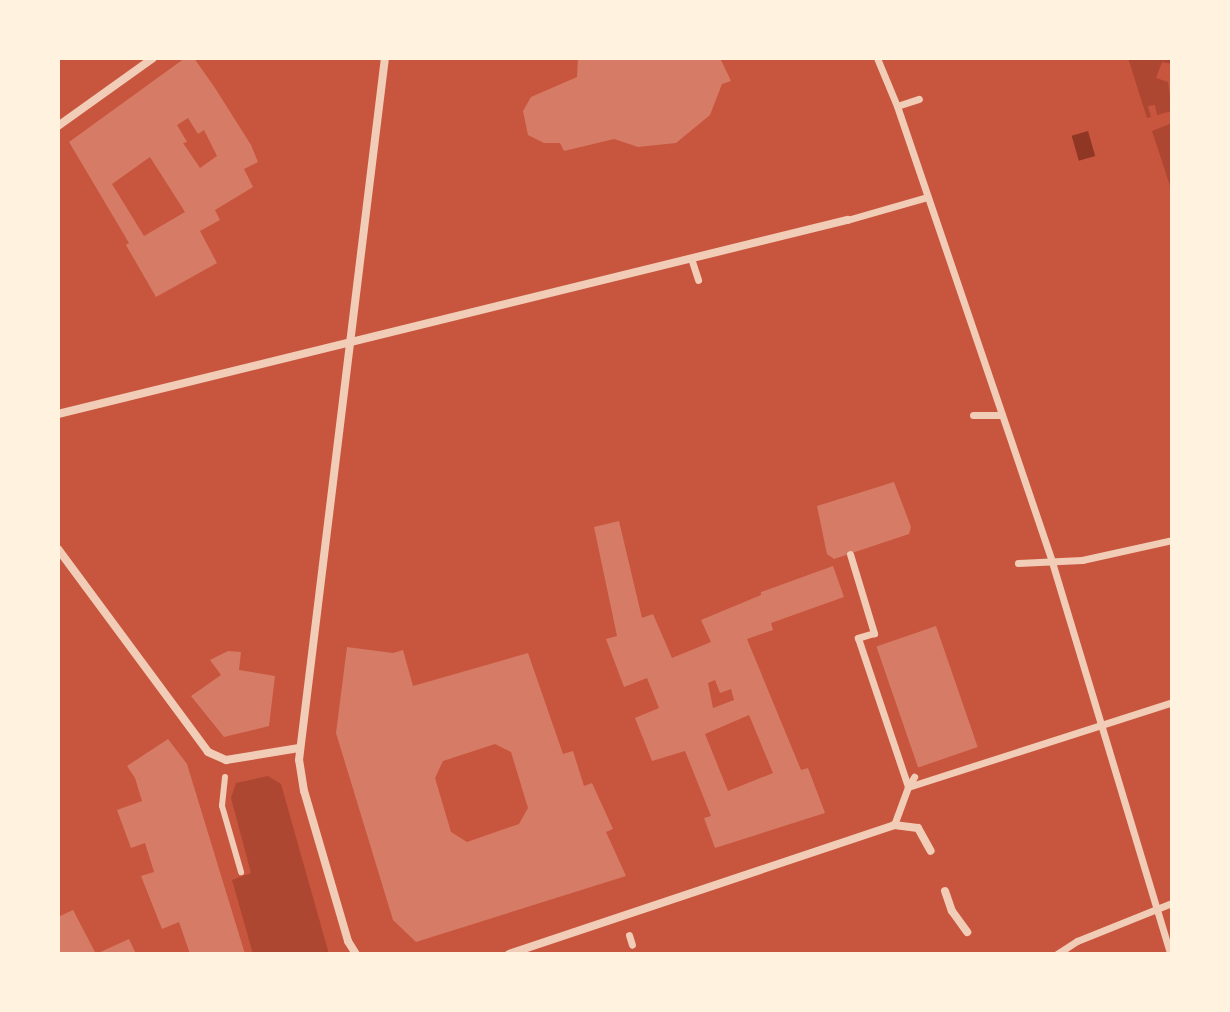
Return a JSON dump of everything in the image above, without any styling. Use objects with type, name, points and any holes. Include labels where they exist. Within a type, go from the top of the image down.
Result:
[{"type":"street","points":[[58,126],[153,58]]},
{"type":"street","points":[[356,954],[348,941],[304,791],[299,748],[385,58]]},
{"type":"street","points":[[877,58],[897,106],[1052,562],[1170,954]]},
{"type":"street","points":[[897,106],[919,99]]},
{"type":"street","points":[[58,414],[847,220],[928,197]]},
{"type":"street","points":[[691,258],[698,280]]},
{"type":"street","points":[[973,415],[1002,415]]},
{"type":"street","points":[[1018,563],[1082,560],[1172,540]]},
{"type":"street","points":[[58,549],[201,745],[226,760],[299,748]]},
{"type":"street","points":[[850,554],[874,633],[858,638],[908,787]]},
{"type":"street","points":[[908,787],[1172,702]]},
{"type":"street","points":[[892,826],[914,777]]},
{"type":"street","points":[[509,954],[892,826],[918,828],[931,851]]},
{"type":"street","points":[[945,891],[952,911],[967,932]]},
{"type":"street","points":[[1057,954],[1077,941],[1172,903]]},
{"type":"street","points":[[629,935],[632,945]]},
{"type":"street","points":[[345,954],[348,941]]},
{"type":"lane","points":[[225,777],[222,806],[241,872]]},
{"type":"shaded area","points":[[1128,58],[1172,58],[1172,64],[1162,62],[1156,78],[1168,82],[1172,111],[1157,115],[1155,105],[1148,106],[1151,117],[1147,118]]},
{"type":"shaded area","points":[[1172,123],[1172,192],[1152,131]]},
{"type":"shaded area","points":[[1088,131],[1095,156],[1079,161],[1072,136]]},
{"type":"shaded area","points":[[268,776],[281,784],[329,954],[253,954],[232,880],[251,873],[231,798],[236,783]]},
{"type":"building","points":[[185,58],[194,58],[251,145],[258,162],[244,169],[253,187],[215,210],[220,220],[200,231],[217,263],[156,297],[126,245],[129,243],[69,142]],"holes":[[[188,118],[198,134],[204,130],[217,156],[200,168],[183,143],[187,142],[177,125]],[[150,157],[185,212],[144,236],[112,184]]]},
{"type":"building","points":[[578,58],[720,58],[731,81],[722,84],[710,115],[676,143],[638,147],[614,139],[564,151],[560,143],[544,143],[528,135],[523,111],[531,97],[577,77]]},
{"type":"building","points":[[894,482],[911,527],[909,534],[834,559],[827,554],[817,506]]},
{"type":"building","points":[[619,521],[642,618],[653,614],[672,658],[711,642],[701,620],[761,595],[761,592],[833,566],[844,597],[771,623],[773,630],[747,639],[801,770],[808,768],[825,813],[715,848],[704,818],[711,816],[685,751],[652,761],[635,718],[659,708],[647,678],[624,687],[606,639],[617,636],[594,527]],"holes":[[[715,680],[720,693],[731,689],[734,700],[713,708],[708,683]],[[749,715],[773,773],[728,791],[705,734]]]},
{"type":"building","points":[[936,626],[978,747],[918,768],[876,647]]},
{"type":"building","points":[[347,647],[393,653],[403,650],[413,686],[528,653],[563,754],[573,751],[584,786],[592,783],[613,829],[606,832],[626,876],[416,942],[393,920],[336,733]],"holes":[[[495,744],[511,752],[528,808],[519,824],[467,842],[451,832],[435,778],[443,761]]]},
{"type":"building","points":[[228,651],[241,652],[239,670],[275,676],[269,726],[224,737],[191,696],[221,675],[210,660]]},
{"type":"building","points":[[168,739],[187,764],[245,954],[190,954],[179,922],[162,929],[141,876],[154,872],[145,843],[131,848],[117,810],[142,801],[135,778],[127,766]]},
{"type":"building","points":[[73,910],[96,954],[58,954],[58,917]]},
{"type":"building","points":[[129,939],[136,954],[96,954]]}]
